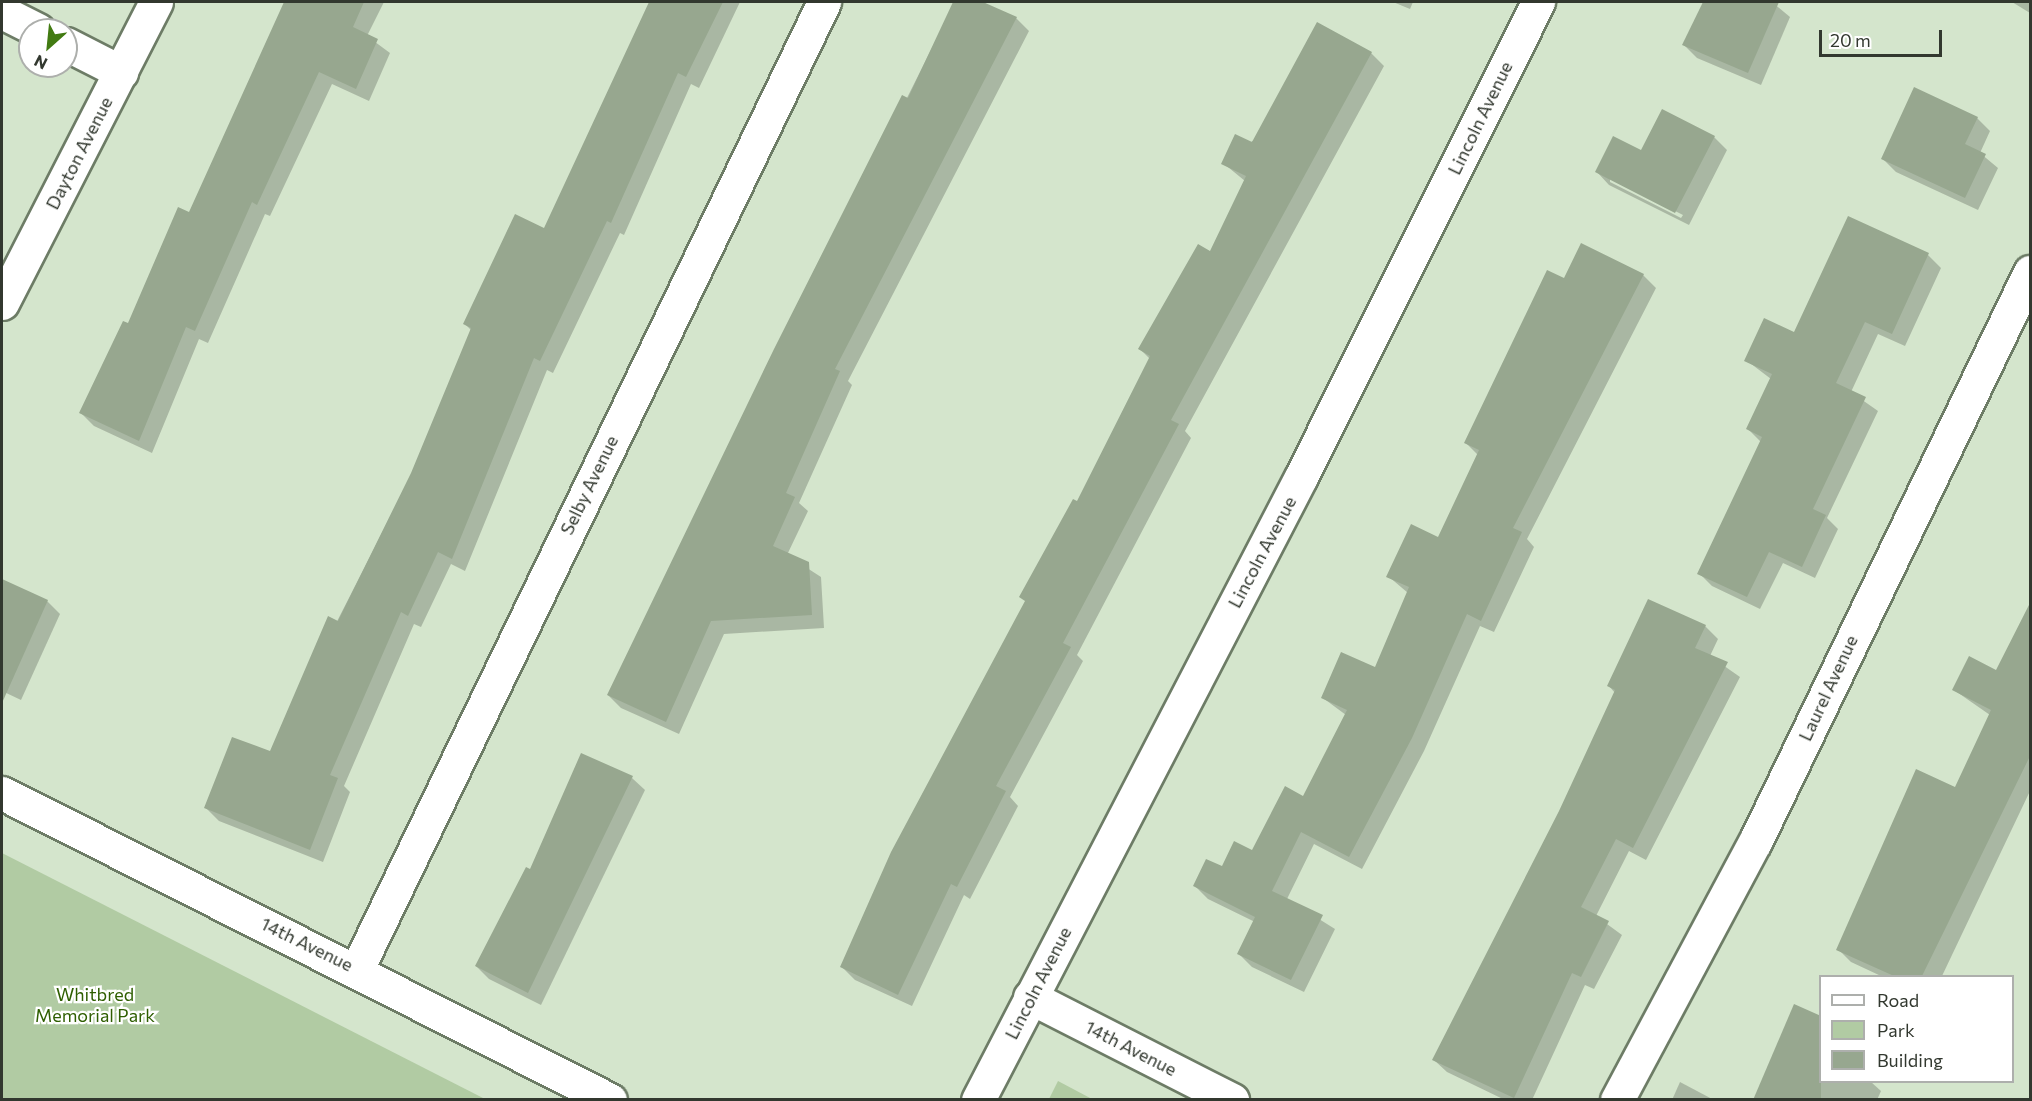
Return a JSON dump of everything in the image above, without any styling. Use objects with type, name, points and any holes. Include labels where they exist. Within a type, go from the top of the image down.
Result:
[{"type":"street","name":"Dayton Avenue","points":[[2,303],[156,2]]},
{"type":"street","name":"Selby Avenue","points":[[357,969],[824,2]]},
{"type":"street","name":"Lincoln Avenue","points":[[978,1100],[1301,477],[1538,2]]},
{"type":"street","points":[[2,12],[18,20]]},
{"type":"street","points":[[78,50],[121,72]]},
{"type":"street","name":"Laurel Avenue","points":[[1617,1100],[1755,842],[2031,272]]},
{"type":"street","name":"14th Avenue","points":[[2,793],[357,969],[610,1100]]},
{"type":"street","name":"14th Avenue","points":[[1030,997],[1232,1100]]},
{"type":"green space","name":"Whitbred Memorial Park","points":[[2,853],[485,1099],[2,1099]]},
{"type":"green space","points":[[1058,1081],[1092,1099],[1049,1099]]},
{"type":"building","points":[[284,2],[364,2],[353,27],[378,39],[356,89],[319,72],[257,205],[252,202],[195,331],[186,327],[139,441],[79,413],[123,321],[128,323],[178,207],[189,212]]},
{"type":"building","points":[[649,2],[723,2],[686,77],[678,73],[611,223],[607,221],[540,361],[534,358],[452,559],[438,552],[408,616],[401,612],[330,775],[338,778],[310,850],[204,808],[232,737],[270,751],[328,616],[338,621],[411,473],[471,328],[463,324],[515,214],[544,228]]},
{"type":"building","points":[[953,2],[983,2],[1017,17],[835,369],[840,371],[786,493],[795,497],[773,546],[809,562],[812,615],[711,621],[666,722],[607,695],[774,349],[902,95],[908,98]]},
{"type":"building","points":[[1703,2],[1779,2],[1748,73],[1682,45]]},
{"type":"building","points":[[1317,22],[1372,52],[1171,420],[1179,424],[1063,643],[1071,647],[996,786],[1006,791],[957,887],[951,884],[898,995],[840,967],[891,852],[1025,601],[1019,597],[1073,499],[1077,501],[1150,356],[1138,349],[1198,244],[1210,251],[1246,176],[1221,164],[1235,134],[1252,142]]},
{"type":"building","points":[[1914,87],[1978,117],[1965,144],[1986,154],[1965,198],[1881,159]]},
{"type":"building","points":[[1662,109],[1715,136],[1675,213],[1595,172],[1613,136],[1641,150]]},
{"type":"building","points":[[1848,216],[1929,253],[1892,334],[1865,322],[1836,383],[1866,397],[1813,509],[1826,515],[1802,567],[1769,552],[1747,597],[1697,574],[1762,437],[1746,429],[1772,374],[1744,361],[1764,318],[1794,332]]},
{"type":"building","points":[[1581,243],[1644,274],[1513,528],[1522,532],[1481,621],[1467,614],[1412,738],[1349,857],[1301,832],[1272,891],[1323,915],[1291,980],[1237,954],[1255,917],[1193,886],[1206,859],[1222,866],[1234,841],[1252,850],[1285,786],[1303,796],[1347,710],[1321,698],[1341,652],[1375,667],[1409,587],[1386,577],[1411,524],[1438,537],[1479,450],[1464,443],[1547,270],[1564,278]]},
{"type":"building","points":[[2,579],[48,600],[2,703]]},
{"type":"building","points":[[1648,599],[1706,625],[1695,648],[1728,662],[1633,848],[1616,839],[1581,907],[1609,921],[1581,977],[1572,973],[1514,1098],[1432,1060],[1559,811],[1615,690],[1607,686]]},
{"type":"building","points":[[2031,601],[2031,754],[1922,975],[1892,975],[1836,950],[1916,769],[1955,787],[1991,710],[1952,690],[1969,656],[1996,670]]},
{"type":"building","points":[[581,753],[633,776],[528,993],[475,966],[526,867],[530,869]]},
{"type":"building","points":[[1794,1004],[1819,1015],[1821,1100],[1753,1100]]}]
